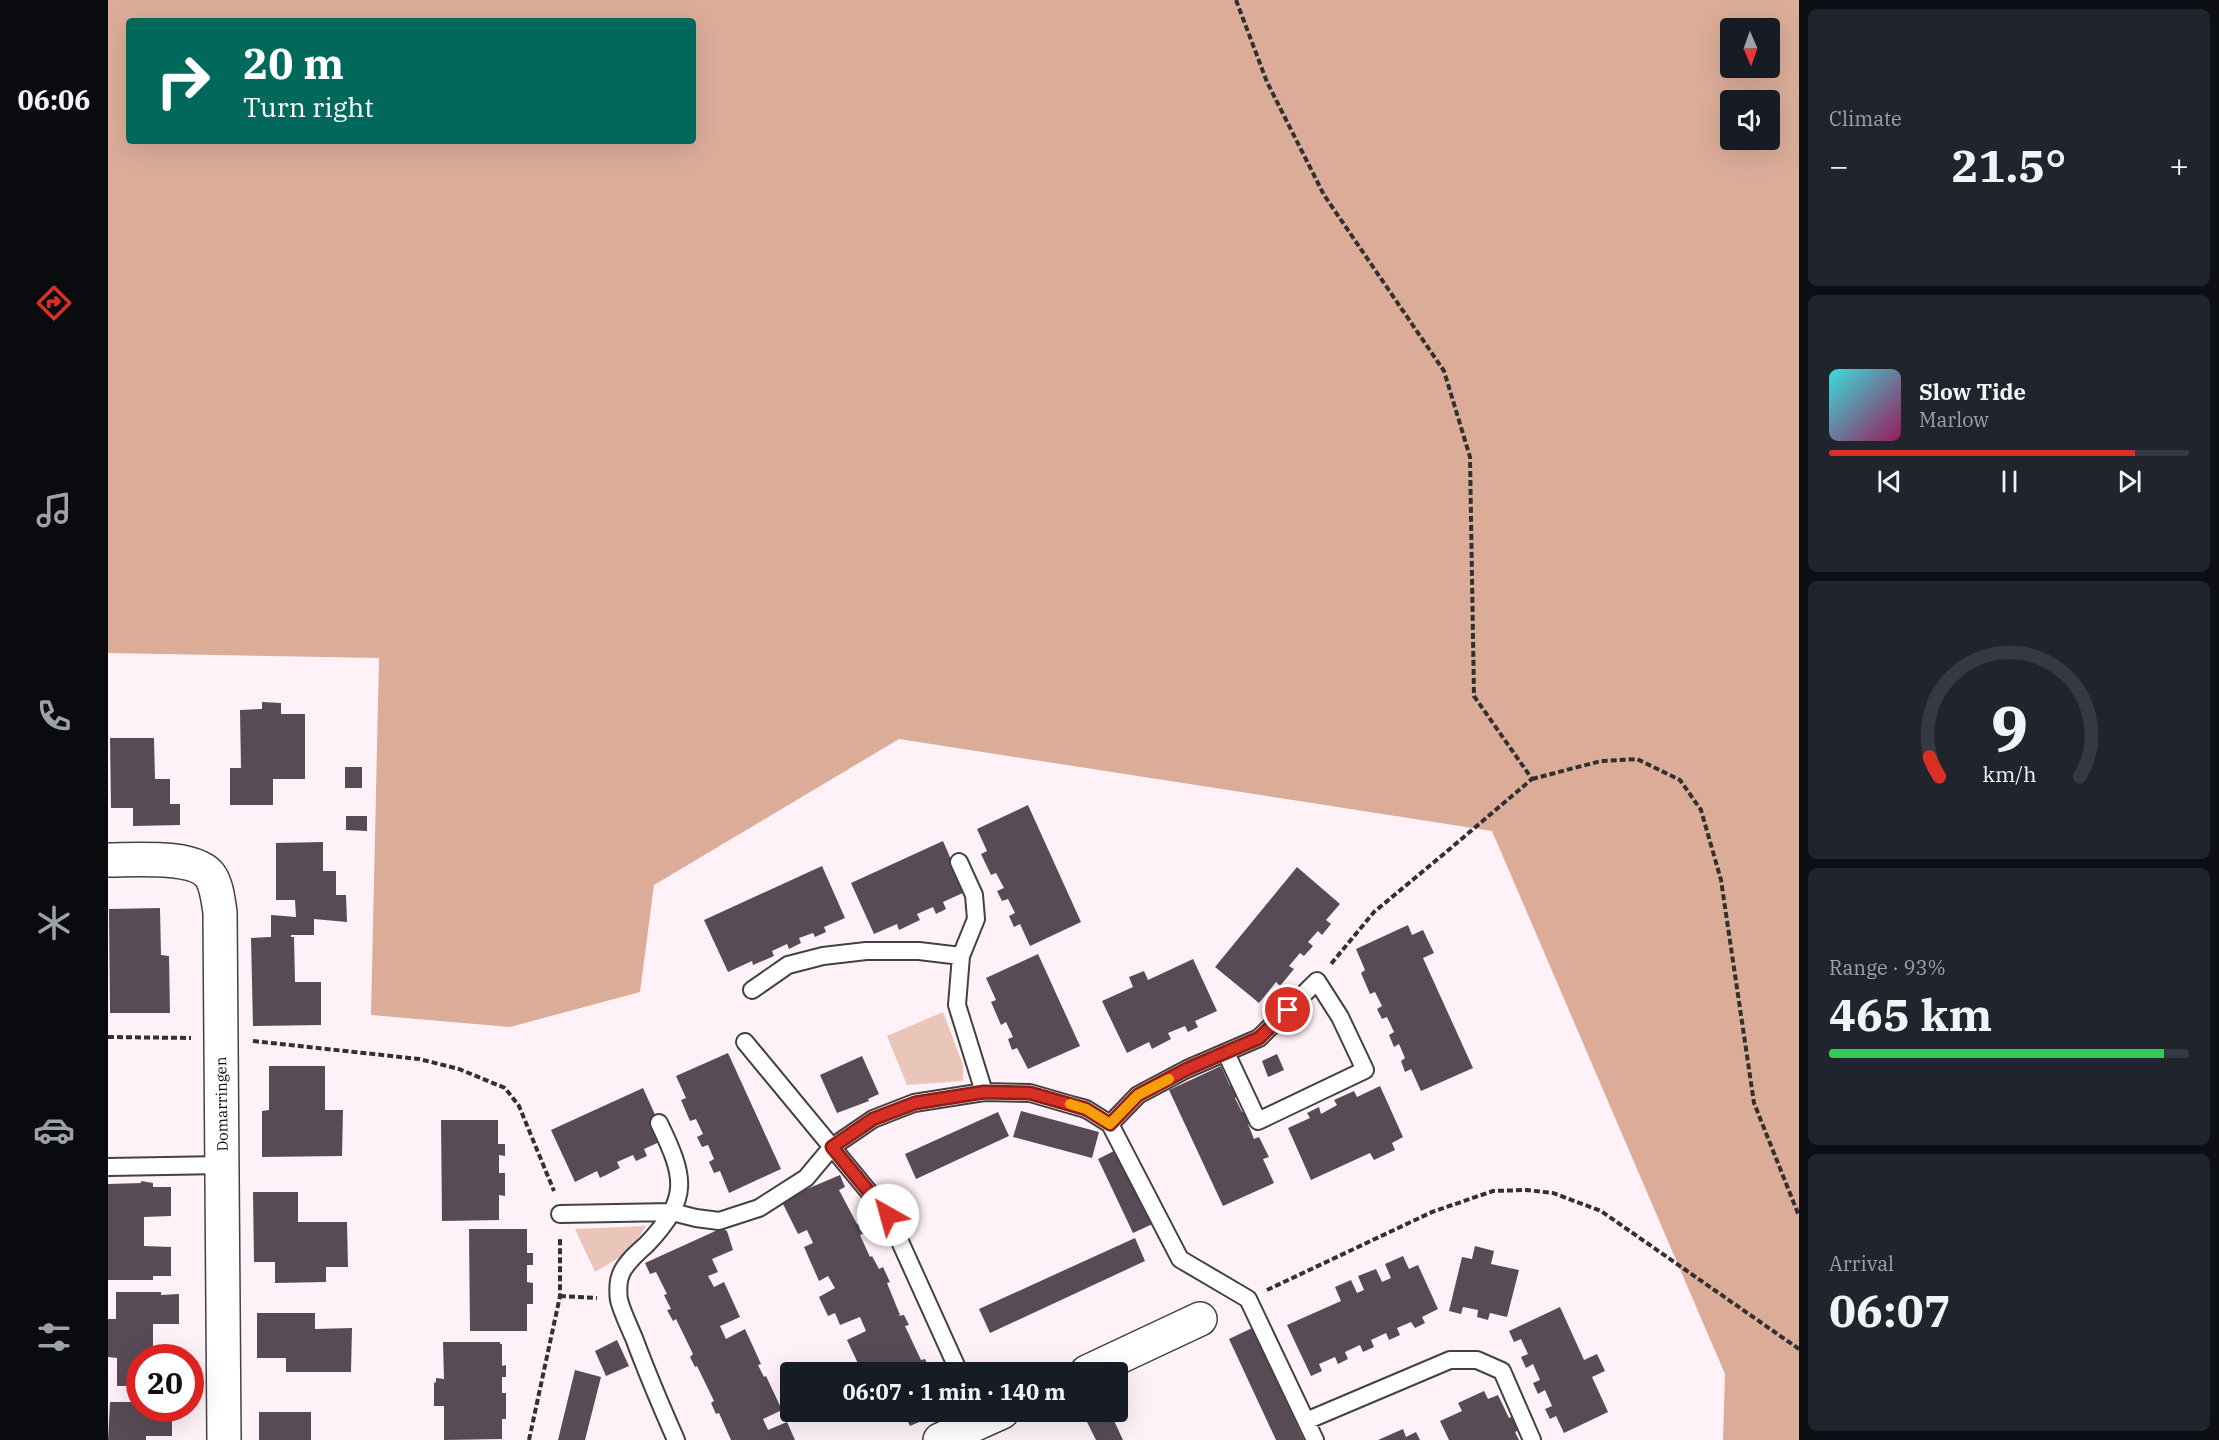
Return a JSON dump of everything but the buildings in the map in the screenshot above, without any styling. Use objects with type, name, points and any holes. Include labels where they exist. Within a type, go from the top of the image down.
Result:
[{"type":"street","name":"Domarringen","points":[[108,860],[184,862],[200,867],[210,874],[216,888],[220,912],[224,1440]]},
{"type":"street","points":[[1108,1362],[1200,1319]]},
{"type":"street","points":[[940,1440],[974,1422]]},
{"type":"lane","points":[[959,862],[974,895],[975,919],[962,956],[957,1005],[984,1092]]},
{"type":"lane","points":[[752,990],[788,965],[823,956],[866,951],[919,951],[962,956]]},
{"type":"lane","points":[[1110,1124],[1138,1095],[1187,1069],[1259,1038],[1317,981],[1340,1017],[1365,1070],[1258,1121],[1226,1053]]},
{"type":"lane","points":[[745,1042],[888,1215],[954,1362]]},
{"type":"lane","points":[[560,1214],[672,1212],[719,1221],[759,1209],[806,1178],[832,1147],[873,1119],[915,1103],[984,1092],[1030,1093],[1086,1109],[1110,1124],[1180,1259],[1248,1299],[1315,1440]]},
{"type":"lane","points":[[659,1122],[673,1152],[681,1184],[678,1199],[657,1233],[632,1258],[620,1276],[619,1299],[657,1399],[676,1440]]},
{"type":"lane","points":[[108,1167],[223,1165]]},
{"type":"lane","points":[[1306,1421],[1450,1360],[1477,1360],[1502,1371],[1532,1440]]},
{"type":"path","points":[[1236,0],[1267,82],[1324,195],[1444,371],[1470,457],[1474,696],[1532,779]]},
{"type":"path","points":[[1317,981],[1374,912],[1532,779],[1601,761],[1637,759],[1680,780],[1701,810],[1721,880],[1754,1103],[1799,1216]]},
{"type":"path","points":[[108,1037],[221,1038],[419,1059],[466,1072],[505,1088],[519,1106],[558,1202],[560,1214],[560,1296],[529,1440]]},
{"type":"path","points":[[1248,1299],[1432,1212],[1493,1191],[1526,1190],[1553,1193],[1601,1211],[1799,1348]]},
{"type":"path","points":[[560,1296],[619,1299]]},
{"type":"shaded area","points":[[108,0],[1799,0],[1799,1440],[1723,1440],[1725,1374],[1492,831],[899,739],[654,885],[640,992],[510,1027],[371,1015],[379,658],[108,653]]},
{"type":"shaded area","points":[[943,1012],[963,1065],[963,1081],[907,1085],[887,1036]]},
{"type":"shaded area","points":[[646,1226],[630,1251],[595,1272],[575,1229]]},
{"type":"slow traffic","points":[[1070,1104],[1086,1109],[1110,1124],[1138,1095],[1169,1079]]},
{"type":"route","points":[[888,1215],[832,1147],[873,1119],[915,1103],[984,1092],[1030,1093],[1086,1109],[1110,1124],[1138,1095],[1187,1069],[1259,1038],[1288,1010]]}]
